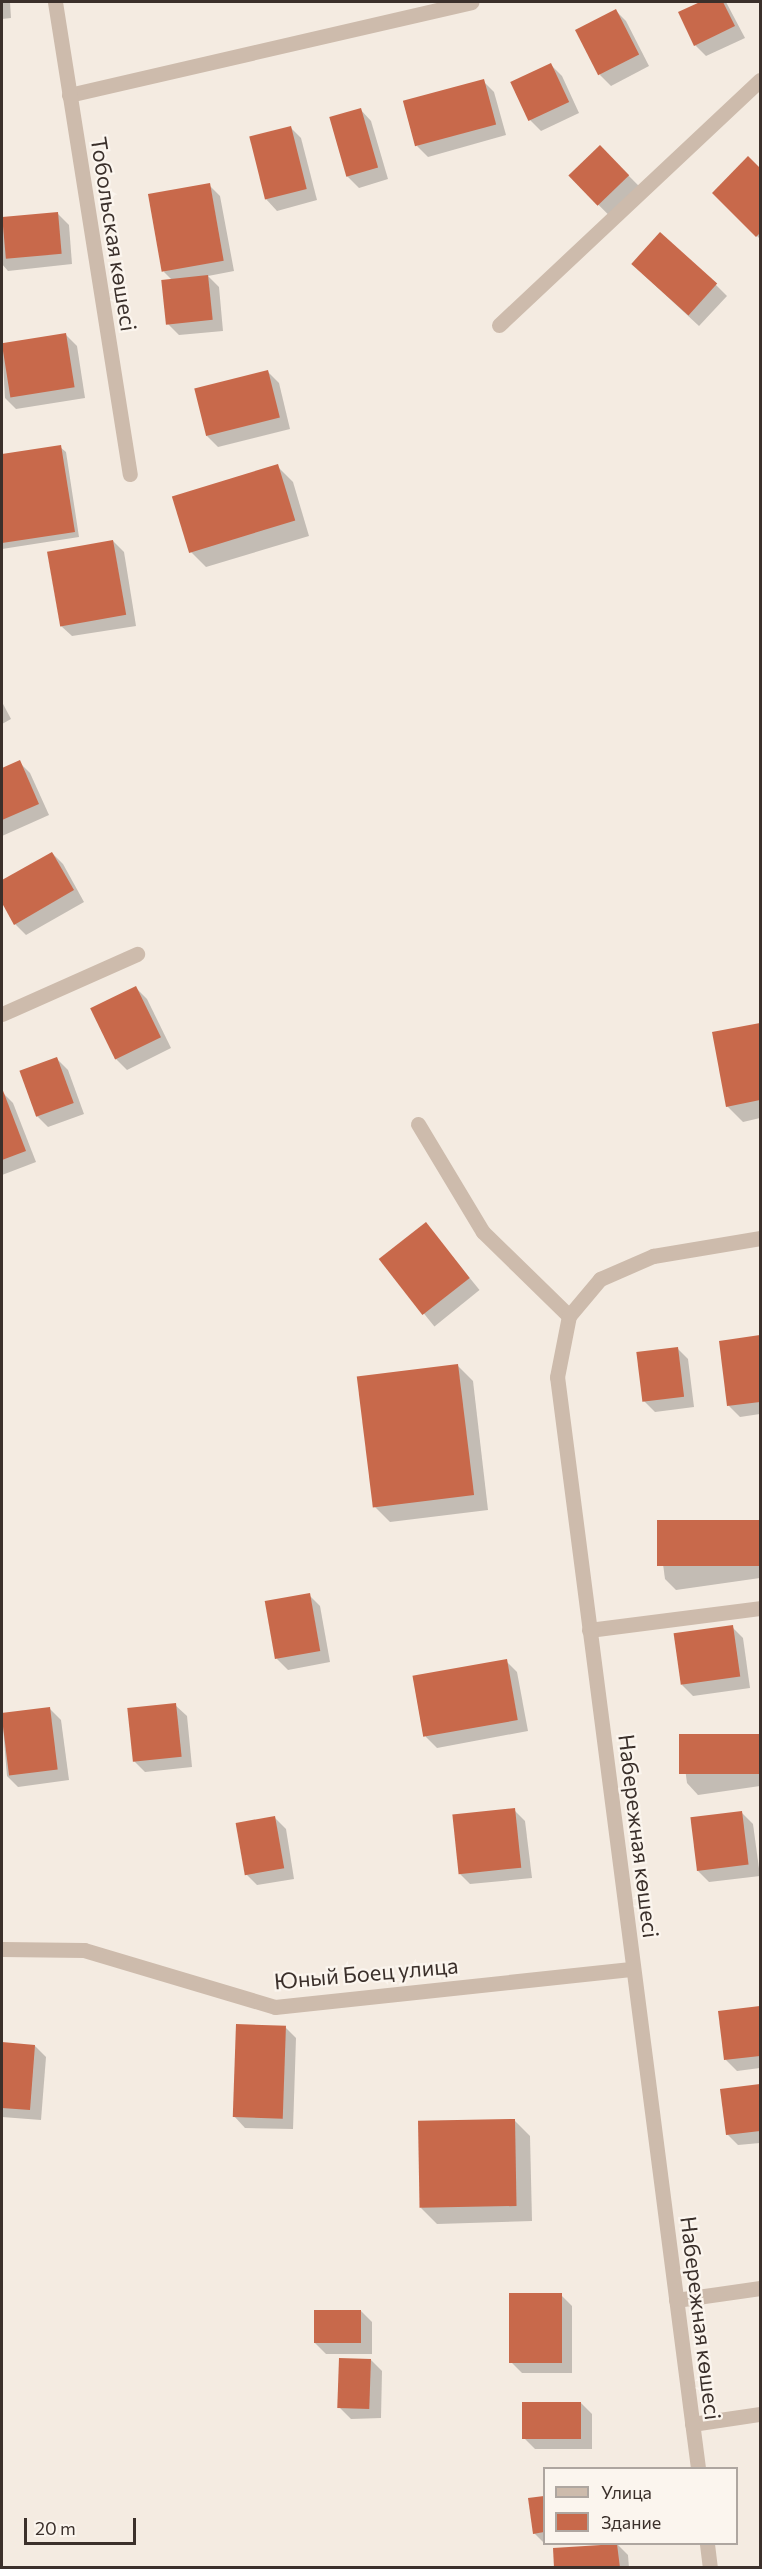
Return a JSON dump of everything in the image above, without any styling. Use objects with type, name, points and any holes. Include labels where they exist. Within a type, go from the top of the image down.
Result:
[{"type":"street","name":"Тобольская көшесі","points":[[55,2],[130,474]]},
{"type":"street","points":[[69,95],[471,2]]},
{"type":"street","points":[[499,325],[760,80]]},
{"type":"street","points":[[2,1014],[137,954]]},
{"type":"street","points":[[418,1124],[483,1232],[569,1316]]},
{"type":"street","name":"Набережная көшесі","points":[[698,2467],[556,1377],[569,1316],[600,1279],[653,1256],[760,1238]]},
{"type":"street","points":[[589,1630],[760,1608]]},
{"type":"street","name":"Юный Боец улица","points":[[2,1949],[84,1950],[275,2007],[633,1969]]},
{"type":"street","points":[[676,2300],[760,2288]]},
{"type":"street","points":[[692,2424],[760,2414]]},
{"type":"street","points":[[707,2545],[710,2568]]},
{"type":"building","points":[[700,2],[723,2],[735,26],[694,46],[678,12]]},
{"type":"building","points":[[616,9],[639,54],[598,75],[575,30]]},
{"type":"building","points":[[551,63],[569,102],[528,121],[510,82]]},
{"type":"building","points":[[484,79],[496,124],[415,146],[403,101]]},
{"type":"building","points":[[361,108],[378,168],[346,177],[329,117]]},
{"type":"building","points":[[291,126],[307,189],[265,199],[249,136]]},
{"type":"building","points":[[600,145],[629,175],[598,206],[568,176]]},
{"type":"building","points":[[748,156],[760,168],[760,233],[756,237],[712,193]]},
{"type":"building","points":[[210,183],[224,261],[162,272],[148,194]]},
{"type":"building","points":[[58,212],[62,254],[6,259],[2,217]]},
{"type":"building","points":[[660,232],[717,284],[688,315],[631,264]]},
{"type":"building","points":[[208,275],[213,320],[166,325],[161,280]]},
{"type":"building","points":[[66,333],[75,387],[10,397],[2,343]]},
{"type":"building","points":[[268,370],[280,418],[206,436],[194,388]]},
{"type":"building","points":[[61,445],[75,532],[2,543],[2,454]]},
{"type":"building","points":[[278,464],[295,520],[189,553],[172,496]]},
{"type":"building","points":[[113,540],[126,615],[60,626],[47,552]]},
{"type":"building","points":[[20,760],[39,804],[2,820],[2,768]]},
{"type":"building","points":[[52,852],[74,890],[14,925],[2,903],[2,880]]},
{"type":"building","points":[[136,986],[161,1037],[115,1060],[90,1008]]},
{"type":"building","points":[[760,1023],[760,1100],[726,1107],[712,1032]]},
{"type":"building","points":[[57,1057],[74,1103],[36,1117],[19,1071]]},
{"type":"building","points":[[2,1088],[26,1151],[2,1160]]},
{"type":"building","points":[[426,1222],[470,1278],[422,1315],[379,1259]]},
{"type":"building","points":[[760,1335],[760,1402],[727,1406],[719,1341]]},
{"type":"building","points":[[678,1347],[684,1397],[642,1402],[636,1352]]},
{"type":"building","points":[[458,1364],[474,1495],[373,1507],[357,1376]]},
{"type":"building","points":[[657,1520],[760,1520],[760,1566],[657,1566]]},
{"type":"building","points":[[310,1593],[320,1651],[275,1659],[265,1601]]},
{"type":"building","points":[[733,1625],[740,1676],[681,1685],[674,1633]]},
{"type":"building","points":[[507,1659],[518,1720],[423,1737],[412,1676]]},
{"type":"building","points":[[176,1703],[182,1757],[133,1762],[127,1708]]},
{"type":"building","points":[[50,1707],[58,1770],[9,1776],[2,1713]]},
{"type":"building","points":[[679,1734],[760,1734],[760,1774],[679,1774]]},
{"type":"building","points":[[515,1808],[521,1868],[459,1874],[452,1815]]},
{"type":"building","points":[[742,1811],[749,1865],[697,1871],[690,1817]]},
{"type":"building","points":[[275,1816],[284,1868],[245,1875],[236,1823]]},
{"type":"building","points":[[760,2006],[760,2056],[724,2060],[718,2011]]},
{"type":"building","points":[[236,2024],[286,2026],[283,2119],[233,2117]]},
{"type":"building","points":[[2,2042],[35,2045],[30,2110],[2,2108]]},
{"type":"building","points":[[760,2084],[760,2131],[726,2135],[720,2089]]},
{"type":"building","points":[[515,2119],[517,2206],[420,2208],[418,2121]]},
{"type":"building","points":[[509,2293],[562,2293],[562,2363],[509,2363]]},
{"type":"building","points":[[314,2310],[361,2310],[361,2343],[314,2343]]},
{"type":"building","points":[[339,2358],[371,2359],[369,2409],[337,2408]]},
{"type":"building","points":[[522,2402],[581,2402],[581,2439],[522,2439]]},
{"type":"building","points":[[543,2496],[543,2532],[533,2534],[528,2498]]},
{"type":"building","points":[[617,2545],[620,2568],[554,2568],[553,2548]]}]
